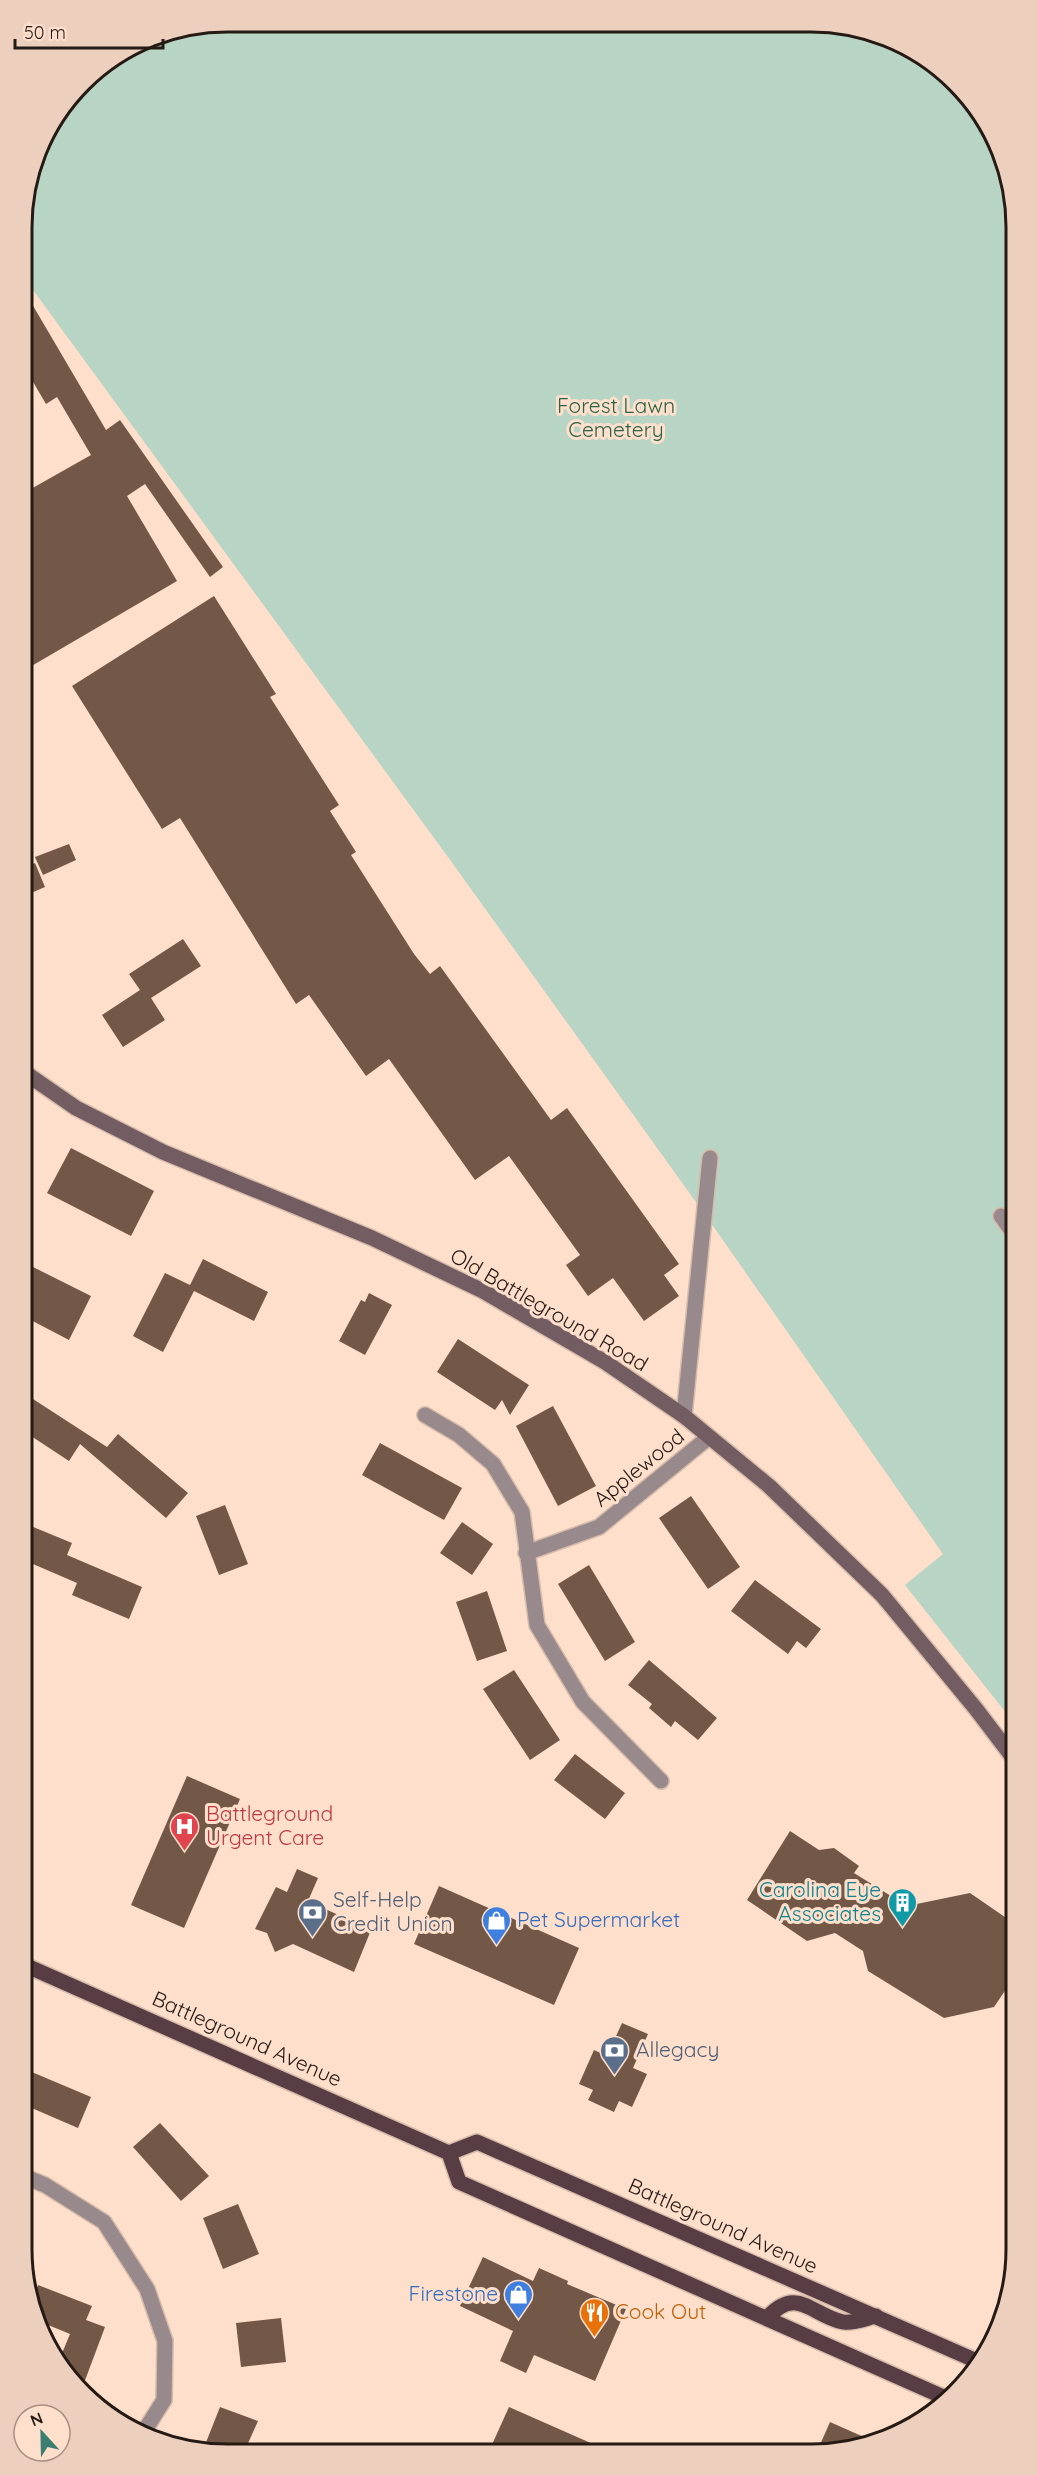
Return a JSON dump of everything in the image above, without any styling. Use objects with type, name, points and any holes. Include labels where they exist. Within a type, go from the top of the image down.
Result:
[{"type":"main road","name":"Battleground Avenue","points":[[32,1968],[449,2153],[477,2142],[972,2359]]},
{"type":"main road","points":[[449,2153],[459,2182],[940,2394]]},
{"type":"main road","points":[[767,2318],[785,2302],[799,2303],[845,2323],[876,2316]]},
{"type":"street","name":"Old Battleground Road","points":[[32,1080],[76,1108],[163,1152],[372,1238],[483,1291],[605,1362],[684,1416],[769,1485],[882,1595],[1005,1747]]},
{"type":"street","points":[[684,1416],[710,1158]]},
{"type":"street","points":[[1001,1216],[1006,1222]]},
{"type":"street","points":[[425,1416],[459,1435],[493,1464],[522,1512],[537,1625],[583,1702],[660,1781]]},
{"type":"street","name":"Applewood","points":[[526,1553],[599,1527],[709,1437]]},
{"type":"street","points":[[32,2180],[45,2185],[104,2222],[147,2289],[165,2341],[164,2400],[147,2426]]},
{"type":"green space","name":"Forest Lawn Cemetery","points":[[811,32],[849,35],[885,46],[908,58],[948,89],[979,129],[991,152],[999,176],[1006,226],[1005,1712],[905,1585],[943,1554],[706,1216],[448,857],[32,289],[32,214],[35,188],[46,152],[64,118],[98,80],[118,64],[152,46],[201,33]]},
{"type":"building","points":[[32,304],[106,430],[120,420],[223,567],[210,577],[145,484],[127,496],[177,581],[32,666],[32,488],[91,455],[57,397],[46,404],[32,380]]},
{"type":"building","points":[[214,596],[276,694],[270,697],[339,805],[330,811],[356,852],[351,855],[414,954],[430,974],[440,966],[551,1120],[567,1108],[679,1264],[664,1275],[679,1296],[644,1321],[613,1278],[588,1296],[566,1265],[580,1255],[509,1156],[475,1180],[389,1059],[366,1076],[309,995],[296,1004],[180,818],[162,829],[72,686]]},
{"type":"building","points":[[69,844],[76,860],[43,875],[35,857]]},
{"type":"building","points":[[35,863],[45,887],[32,893],[32,864]]},
{"type":"building","points":[[183,939],[201,966],[151,998],[165,1020],[123,1047],[102,1015],[140,990],[129,974]]},
{"type":"building","points":[[71,1148],[154,1191],[131,1236],[47,1193]]},
{"type":"building","points":[[203,1259],[268,1292],[254,1321],[194,1291],[163,1352],[133,1336],[165,1273],[190,1285]]},
{"type":"building","points":[[32,1266],[91,1296],[69,1340],[32,1321]]},
{"type":"building","points":[[369,1293],[392,1305],[365,1355],[339,1341],[361,1300],[365,1302]]},
{"type":"building","points":[[458,1339],[529,1385],[510,1415],[502,1400],[495,1410],[437,1372]]},
{"type":"building","points":[[33,1399],[107,1447],[118,1434],[188,1493],[166,1518],[80,1444],[69,1461],[32,1437]]},
{"type":"building","points":[[553,1406],[596,1486],[558,1506],[516,1426]]},
{"type":"building","points":[[380,1443],[462,1488],[444,1520],[362,1475]]},
{"type":"building","points":[[691,1496],[740,1567],[708,1589],[659,1518]]},
{"type":"building","points":[[225,1505],[248,1564],[219,1575],[196,1516]]},
{"type":"building","points":[[462,1522],[493,1544],[472,1575],[440,1553]]},
{"type":"building","points":[[32,1526],[72,1543],[67,1555],[142,1587],[129,1619],[72,1595],[77,1583],[32,1564]]},
{"type":"building","points":[[589,1565],[635,1642],[605,1661],[558,1584]]},
{"type":"building","points":[[755,1580],[821,1629],[806,1648],[797,1641],[788,1654],[731,1611]]},
{"type":"building","points":[[487,1591],[507,1651],[477,1661],[456,1602]]},
{"type":"building","points":[[649,1660],[717,1718],[698,1740],[675,1721],[671,1727],[649,1708],[652,1704],[628,1685]]},
{"type":"building","points":[[514,1670],[560,1740],[530,1760],[483,1689]]},
{"type":"building","points":[[575,1754],[625,1793],[605,1819],[554,1780]]},
{"type":"building","name":"Battleground Urgent Care","points":[[187,1776],[240,1799],[184,1928],[131,1905]]},
{"type":"building","name":"Carolina Eye Associates","points":[[790,1831],[819,1850],[834,1848],[859,1866],[854,1873],[907,1906],[970,1893],[1005,1917],[1005,1991],[994,2007],[944,2018],[868,1971],[863,1951],[835,1933],[807,1941],[747,1900]]},
{"type":"building","points":[[297,1869],[318,1878],[308,1901],[371,1930],[354,1972],[293,1944],[275,1952],[267,1933],[255,1929],[276,1887],[287,1892]]},
{"type":"building","name":"Pet Supermarket","points":[[439,1886],[579,1948],[554,2005],[414,1944]]},
{"type":"building","points":[[622,2023],[648,2034],[633,2068],[647,2074],[632,2107],[619,2101],[614,2112],[588,2100],[593,2090],[579,2084],[594,2050],[607,2056]]},
{"type":"building","points":[[32,2072],[91,2097],[78,2128],[32,2108]]},
{"type":"building","points":[[160,2123],[209,2176],[181,2201],[133,2147]]},
{"type":"building","points":[[238,2204],[259,2254],[223,2269],[203,2218]]},
{"type":"building","points":[[483,2257],[533,2281],[539,2268],[568,2281],[567,2284],[626,2309],[595,2381],[534,2355],[526,2373],[500,2361],[513,2331],[460,2306]]},
{"type":"building","points":[[38,2285],[92,2306],[86,2320],[105,2327],[85,2382],[62,2353],[70,2334],[47,2324],[36,2290]]},
{"type":"building","points":[[281,2318],[286,2362],[241,2367],[236,2323]]},
{"type":"building","points":[[220,2407],[258,2421],[248,2444],[206,2442]]},
{"type":"building","points":[[509,2407],[593,2444],[492,2444]]},
{"type":"building","points":[[830,2422],[863,2436],[836,2442],[821,2443]]},
{"type":"place","name":"Battleground Urgent Care","points":[[185,1852]]},
{"type":"place","name":"Carolina Eye Associates","points":[[902,1928]]},
{"type":"place","name":"Self-Help Credit Union","points":[[312,1938]]},
{"type":"place","name":"Pet Supermarket","points":[[496,1946]]},
{"type":"place","name":"Allegacy","points":[[615,2076]]},
{"type":"place","name":"Firestone","points":[[519,2320]]},
{"type":"place","name":"Cook Out","points":[[594,2338]]}]
